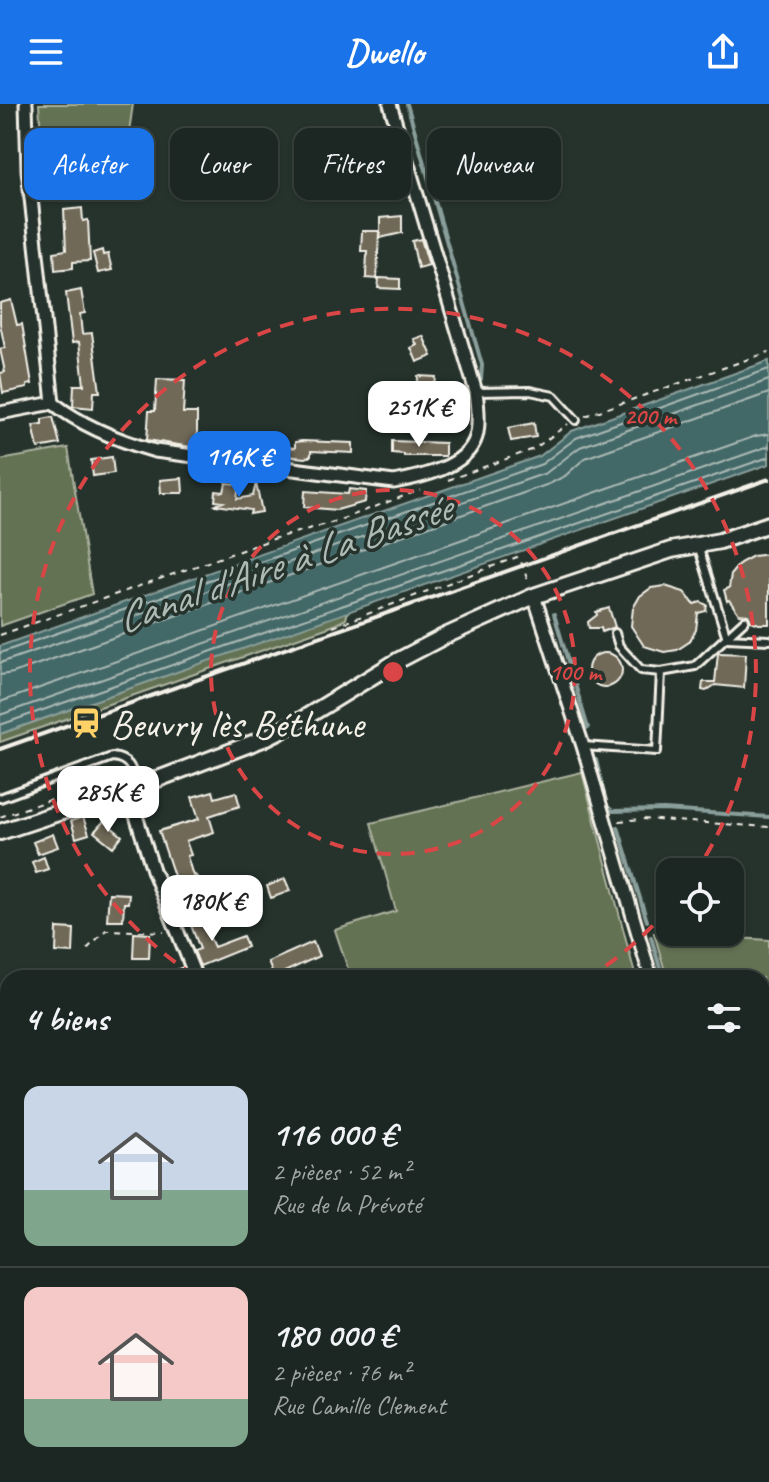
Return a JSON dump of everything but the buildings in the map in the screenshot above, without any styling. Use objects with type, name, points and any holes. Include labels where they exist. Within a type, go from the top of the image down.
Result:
[{"type":"street","points":[[26,104],[28,170],[53,403],[67,415],[114,437],[155,451],[394,482],[452,464],[470,450],[477,435],[476,392],[390,104]]},
{"type":"street","points":[[0,413],[53,403]]},
{"type":"street","points":[[0,832],[263,739],[301,720],[399,660],[534,596],[671,550],[720,541],[769,524]]},
{"type":"street","points":[[534,596],[583,746],[649,970]]},
{"type":"street","points":[[133,783],[153,870],[192,970]]},
{"type":"lane","points":[[476,392],[514,390],[554,396],[576,420]]},
{"type":"lane","points":[[698,545],[727,638]]},
{"type":"lane","points":[[615,633],[619,646],[641,670],[661,672],[695,666],[745,620]]},
{"type":"lane","points":[[727,638],[769,640]]},
{"type":"lane","points":[[583,746],[657,751],[661,672]]},
{"type":"lane","points":[[0,798],[112,757],[124,758],[129,764],[133,783]]},
{"type":"path","points":[[440,483],[534,449],[576,420],[769,352]]},
{"type":"path","points":[[0,635],[276,538],[337,521],[425,488]]},
{"type":"path","points":[[333,627],[517,557],[534,596]]},
{"type":"path","points":[[0,817],[133,783]]},
{"type":"path","points":[[604,823],[642,819],[769,827]]},
{"type":"path","points":[[87,949],[106,930],[177,932]]},
{"type":"green space","points":[[39,104],[133,104],[130,128],[41,128]]},
{"type":"green space","points":[[68,448],[92,594],[0,626],[0,460]]},
{"type":"green space","points":[[348,611],[346,619],[332,626],[0,742],[0,734]]},
{"type":"green space","points":[[582,772],[634,970],[348,970],[335,930],[396,911],[371,823]]},
{"type":"green space","points":[[744,938],[769,940],[769,970],[665,970],[658,946],[744,946]]},
{"type":"water","name":"Canal d'Aire à La Bassée","points":[[769,361],[769,464],[0,734],[0,646],[540,456],[572,431]]},
{"type":"waterway","points":[[407,104],[482,365],[481,379]]},
{"type":"waterway","points":[[554,614],[588,728]]},
{"type":"waterway","points":[[596,760],[607,807],[613,811],[664,810],[769,817]]},
{"type":"waterway","points":[[618,827],[647,921]]},
{"type":"waterway","points":[[651,937],[661,970]]},
{"type":"railway","points":[[0,749],[769,479]]},
{"type":"place","name":"Beuvry lès Béthune","points":[[86,723]]}]
